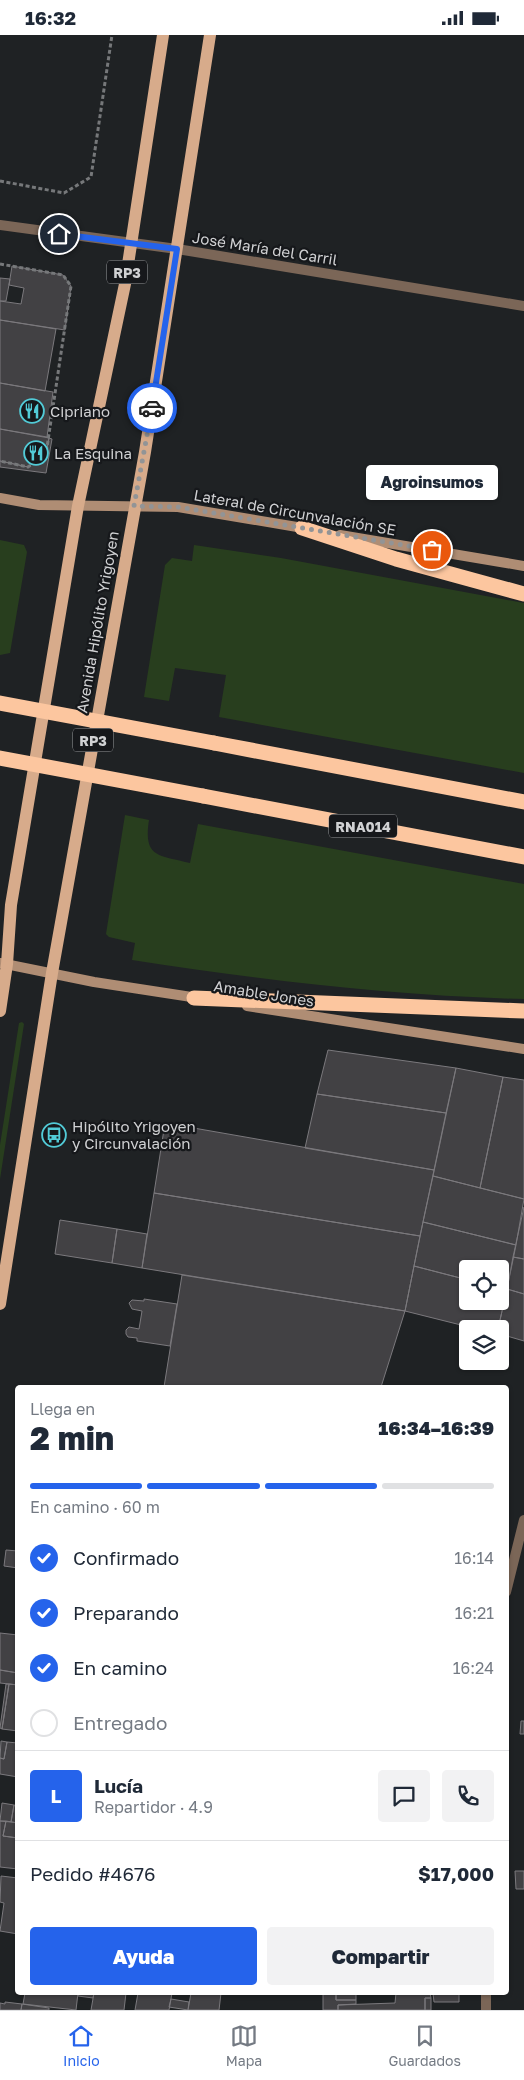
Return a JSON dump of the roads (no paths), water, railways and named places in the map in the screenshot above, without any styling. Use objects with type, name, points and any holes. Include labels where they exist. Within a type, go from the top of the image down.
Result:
[{"type":"highway","points":[[302,528],[396,559],[524,593]]},
{"type":"highway","points":[[0,703],[524,802]]},
{"type":"highway","name":"RNA014","points":[[0,758],[524,857]]},
{"type":"highway","points":[[194,998],[524,1011]]},
{"type":"main road","name":"RP3","points":[[0,1011],[11,905],[78,506],[123,294],[163,35]]},
{"type":"main road","name":"Avenida Hipólito Yrigoyen","points":[[0,1304],[4,1258],[52,973],[144,453],[210,35]]},
{"type":"street","name":"José María del Carril","points":[[0,225],[177,249],[524,306]]},
{"type":"street","name":"Lateral de Circunvalación SE","points":[[0,498],[39,505],[178,507],[524,566]]},
{"type":"street","name":"Amable Jones","points":[[4,963],[194,998],[524,1049]]},
{"type":"street","points":[[509,1580],[524,1520]]},
{"type":"street","points":[[486,1995],[486,2010]]},
{"type":"place","name":"Cipriano","points":[[32,411]]},
{"type":"place","name":"La Esquina","points":[[36,453]]},
{"type":"place","name":"Agroinsumos","points":[[432,550]]},
{"type":"place","name":"Hipólito Yrigoyen y Circunvalación","points":[[54,1135]]}]
